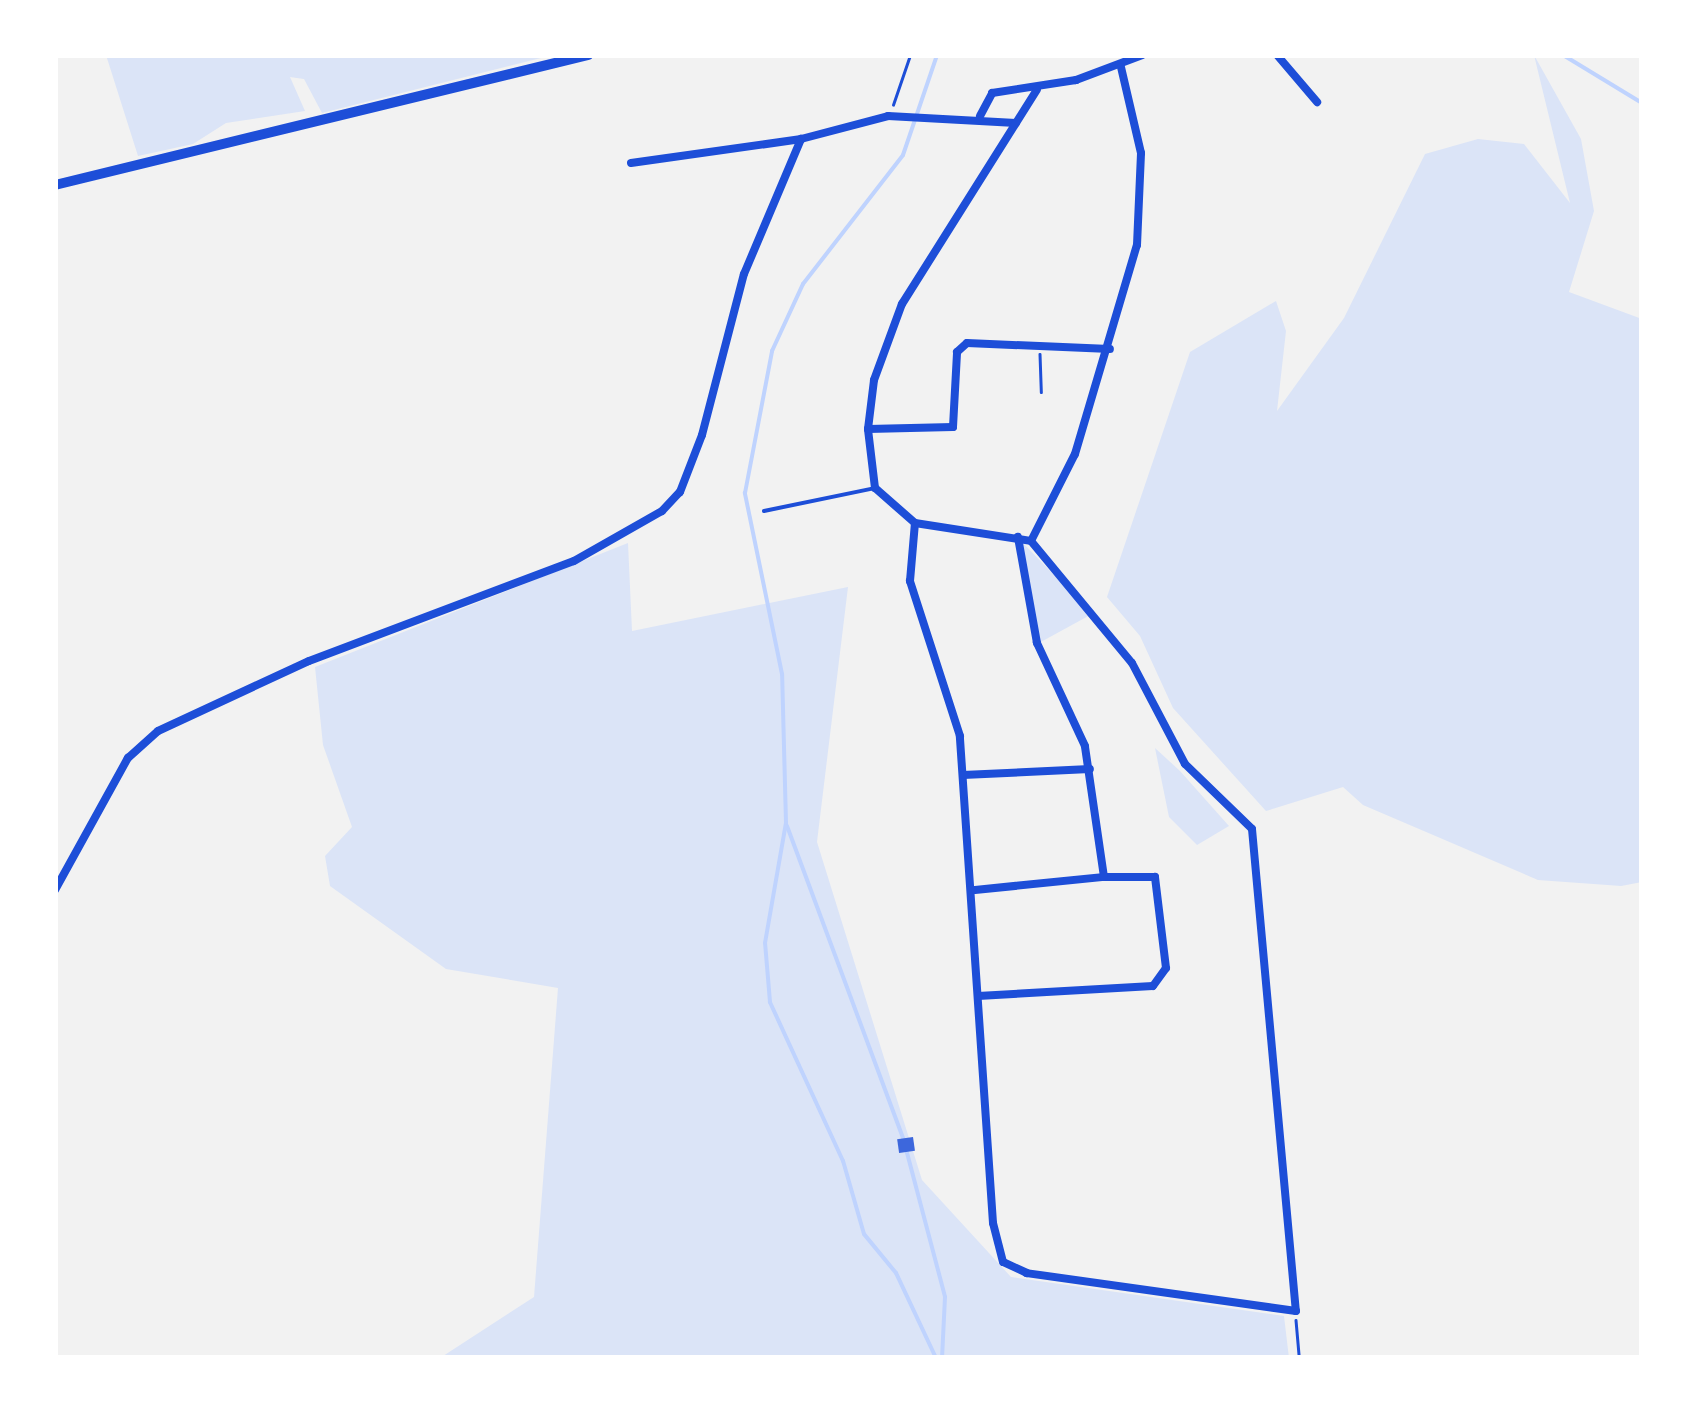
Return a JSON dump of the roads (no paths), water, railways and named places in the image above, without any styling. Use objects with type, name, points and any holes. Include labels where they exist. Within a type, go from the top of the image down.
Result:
[{"type":"main road","points":[[55,185],[588,55]]},
{"type":"street","points":[[1277,55],[1318,102]]},
{"type":"street","points":[[980,116],[992,93],[1038,90],[1120,67],[1140,56]]},
{"type":"street","points":[[1031,542],[1053,509],[1110,349],[1140,197],[1120,67]]},
{"type":"street","points":[[915,523],[910,581],[960,736],[1002,1262],[1028,1273],[1296,1311],[1252,829],[1185,764],[1132,663],[1031,542],[915,523],[875,488],[868,429],[874,380],[902,304],[1038,90]]},
{"type":"street","points":[[631,163],[801,140],[888,116],[980,116],[1016,123]]},
{"type":"street","points":[[55,890],[128,758],[158,730],[310,661],[574,561],[638,529],[680,492],[744,274],[801,140]]},
{"type":"street","points":[[868,429],[954,428],[957,352],[966,343],[1040,343],[1110,349]]},
{"type":"street","points":[[1018,537],[1037,643],[1090,769],[1104,877]]},
{"type":"street","points":[[963,774],[1090,769]]},
{"type":"street","points":[[975,890],[1140,874],[1162,889],[1166,968],[1153,986],[978,996]]},
{"type":"lane","points":[[764,512],[875,488]]},
{"type":"waterway","points":[[936,1358],[896,1273],[864,1234],[843,1161],[770,1002],[765,943],[786,823],[782,674],[745,493],[772,351],[803,284],[903,155],[937,55]]},
{"type":"waterway","points":[[1563,55],[1642,103]]},
{"type":"waterway","points":[[787,826],[904,1140]]},
{"type":"waterway","points":[[906,1149],[945,1297],[942,1358]]}]
